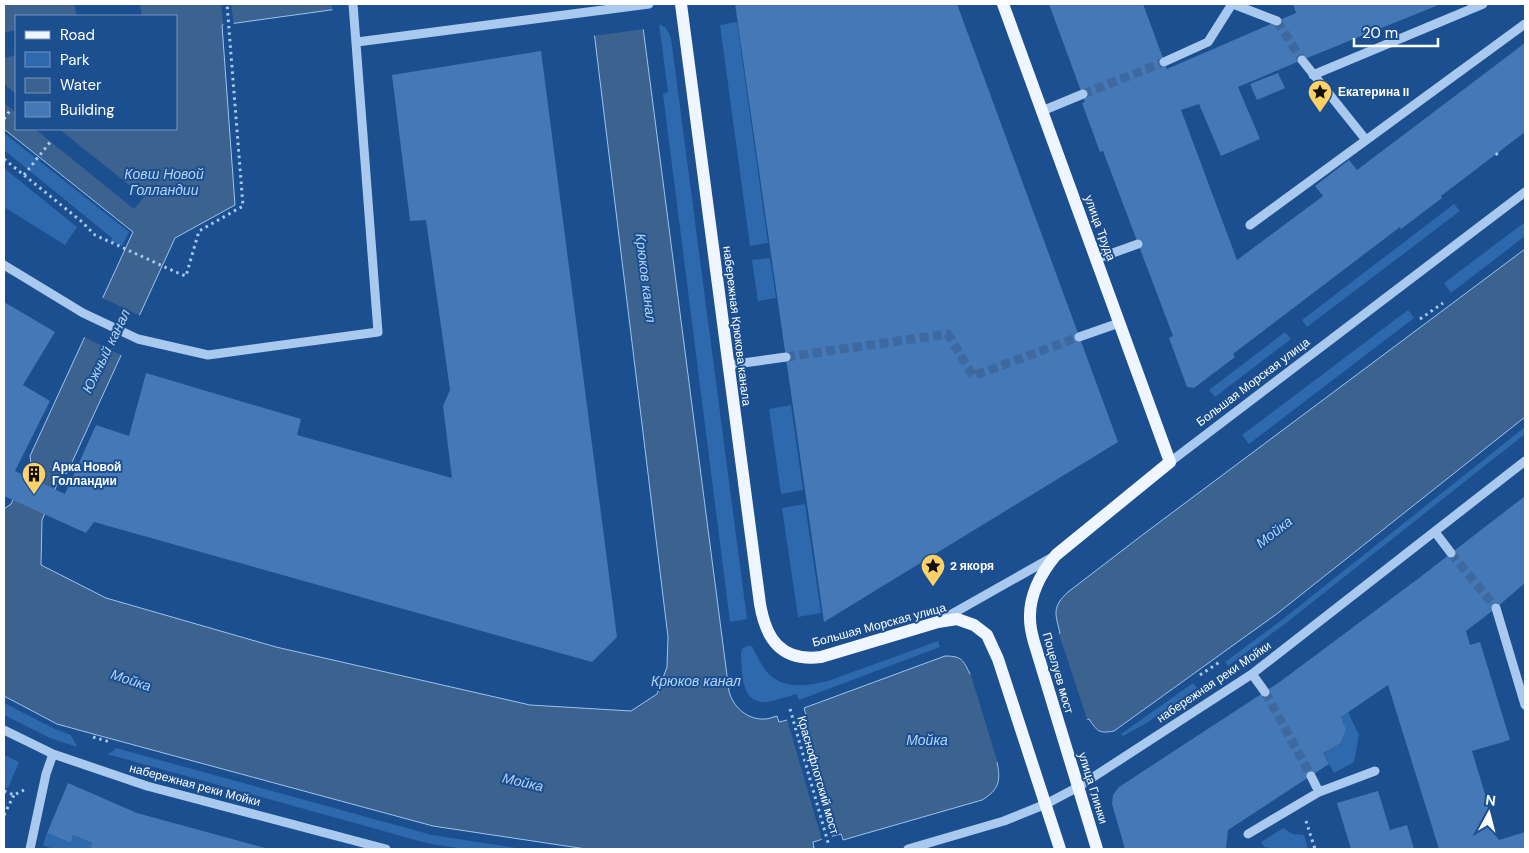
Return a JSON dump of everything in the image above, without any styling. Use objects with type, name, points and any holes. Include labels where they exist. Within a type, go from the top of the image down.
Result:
[{"type":"main road","name":"набережная Крюкова канала","points":[[681,4],[760,604],[769,635],[779,646]]},
{"type":"main road","name":"улица Труда","points":[[1003,4],[1170,462]]},
{"type":"main road","name":"Большая Морская улица","points":[[1030,619],[1037,583],[1044,568],[1170,462]]},
{"type":"main road","name":"Большая Морская улица","points":[[779,646],[806,658],[821,657],[938,622],[957,619],[974,625],[987,635],[998,659],[1046,804]]},
{"type":"main road","name":"Поцелуев мост","points":[[1030,619],[1034,642],[1062,734]]},
{"type":"main road","name":"улица Глинки","points":[[1062,734],[1097,849]]},
{"type":"main road","points":[[1046,804],[1060,849]]},
{"type":"street","points":[[357,42],[647,4]]},
{"type":"street","points":[[1164,62],[1208,42],[1233,4],[1277,21]]},
{"type":"street","points":[[1313,75],[1483,4]]},
{"type":"street","points":[[4,266],[83,313],[138,339],[208,355],[378,332],[354,8]]},
{"type":"street","points":[[1250,225],[1525,24]]},
{"type":"street","points":[[1302,60],[1366,140]]},
{"type":"street","points":[[1042,111],[1083,94]]},
{"type":"street","name":"Большая Морская улица","points":[[1170,462],[1525,192]]},
{"type":"street","points":[[1096,259],[1138,244]]},
{"type":"street","points":[[1079,338],[1119,323]]},
{"type":"street","points":[[728,365],[786,357]]},
{"type":"street","name":"набережная реки Мойки","points":[[908,849],[1004,821],[1046,804],[1078,787],[1252,674],[1525,460]]},
{"type":"street","points":[[1435,532],[1451,553]]},
{"type":"street","points":[[938,622],[1056,556]]},
{"type":"street","points":[[1496,608],[1525,705]]},
{"type":"street","points":[[1252,674],[1265,692]]},
{"type":"street","name":"набережная реки Мойки","points":[[4,730],[53,754],[147,786],[386,849]]},
{"type":"street","points":[[30,849],[46,774],[53,754]]},
{"type":"street","points":[[1248,834],[1319,792],[1375,771]]},
{"type":"street","points":[[1311,776],[1319,792]]},
{"type":"path","points":[[4,158],[81,221],[95,235],[186,276],[199,231],[243,206],[227,4]]},
{"type":"path","points":[[4,120],[11,109]]},
{"type":"path","points":[[24,175],[51,141]]},
{"type":"path","points":[[1496,154],[1500,158]]},
{"type":"path","points":[[1420,319],[1443,303]]},
{"type":"path","points":[[1200,675],[1221,661]]},
{"type":"path","name":"Краснофлотский мост","points":[[790,710],[829,846]]},
{"type":"path","points":[[93,737],[110,742]]},
{"type":"path","points":[[4,815],[14,795]]},
{"type":"path","points":[[1301,804],[1315,849]]},
{"type":"green space","points":[[737,22],[768,243],[750,246],[720,25]]},
{"type":"green space","points":[[659,24],[666,28],[671,38],[747,619],[730,622],[663,94],[668,92]]},
{"type":"green space","points":[[4,133],[129,232],[122,246],[111,241],[112,238],[4,150]]},
{"type":"green space","points":[[4,168],[77,227],[65,245],[4,207]]},
{"type":"green space","points":[[1454,204],[1460,211],[1307,327],[1302,320]]},
{"type":"green space","points":[[1525,222],[1525,236],[1451,293],[1444,283]]},
{"type":"green space","points":[[770,258],[776,298],[758,301],[752,260]]},
{"type":"green space","points":[[1408,310],[1414,318],[1249,444],[1242,435]]},
{"type":"green space","points":[[1285,332],[1291,339],[1215,397],[1209,390]]},
{"type":"green space","points":[[791,405],[803,490],[781,494],[769,409]]},
{"type":"green space","points":[[1525,427],[1525,434],[1286,623],[1228,666],[1225,662],[1283,619]]},
{"type":"green space","points":[[805,504],[821,613],[798,617],[782,508]]},
{"type":"green space","points":[[938,641],[940,647],[799,700],[796,694],[765,702],[757,701],[747,691],[742,676],[741,654],[742,649],[747,646],[752,646],[762,666],[771,676],[785,683],[800,685],[831,680]]},
{"type":"green space","points":[[1193,683],[1197,688],[1145,724],[1123,736],[1121,734]]},
{"type":"green space","points":[[4,703],[71,735],[77,747],[50,738],[4,715]]},
{"type":"green space","points":[[1348,712],[1359,735],[1354,762],[1334,773],[1323,753],[1341,743],[1346,729],[1341,717]]},
{"type":"green space","points":[[116,748],[432,835],[523,849],[466,849],[430,844],[107,754]]},
{"type":"green space","points":[[4,755],[19,762],[8,788],[4,787]]},
{"type":"green space","points":[[1283,828],[1293,834],[1304,835],[1308,849],[1274,849],[1264,847],[1261,842]]},
{"type":"green space","points":[[47,833],[71,843],[73,835],[92,843],[90,849],[53,849],[43,845]]},
{"type":"water","name":"Мойка","points":[[4,4],[374,4],[222,25],[235,205],[175,238],[67,473],[61,475],[42,520],[41,565],[106,598],[276,647],[530,705],[631,711],[657,694],[667,667],[668,637],[591,7],[640,4],[729,691],[737,707],[747,715],[758,719],[777,716],[779,722],[806,715],[804,708],[945,656],[959,658],[966,665],[970,674],[1060,633],[1056,611],[1059,602],[1068,592],[1525,249],[1525,417],[1278,613],[1114,731],[1099,731],[1089,719],[997,762],[999,775],[997,784],[992,793],[982,800],[843,840],[841,834],[813,842],[814,848],[810,849],[586,849],[433,826],[57,724],[4,696],[4,509],[11,504],[31,463],[30,456],[133,232],[4,129]]},
{"type":"pier","points":[[74,4],[140,4],[142,15],[77,15]]},
{"type":"pier","points":[[221,4],[231,4],[234,26],[224,27],[225,38]]},
{"type":"pier","points":[[331,4],[377,4],[333,12]]},
{"type":"pier","points":[[583,4],[643,4],[646,29],[592,36],[588,9]]},
{"type":"pier","points":[[15,30],[15,55],[4,58],[4,33]]},
{"type":"pier","points":[[4,84],[15,93],[15,112],[4,103]]},
{"type":"pier","points":[[36,130],[60,130],[144,197],[134,209]]},
{"type":"pier","points":[[100,297],[141,316],[123,356],[82,336]]},
{"type":"pier","points":[[1058,631],[1088,722],[998,764],[970,672]]},
{"type":"pier","points":[[802,706],[805,714],[798,716],[832,837],[841,835],[843,842],[840,837],[815,844],[816,849],[814,843],[822,840],[787,719],[780,721],[777,713],[780,720],[803,713]]},
{"type":"building","points":[[735,4],[957,4],[1118,442],[824,622]]},
{"type":"building","points":[[1049,4],[1143,4],[1167,69],[1296,13],[1293,4],[1441,4],[1238,87],[1260,139],[1221,156],[1199,104],[1181,110],[1237,260],[1323,196],[1315,186],[1349,160],[1357,170],[1525,43],[1525,132],[1441,196],[1442,198],[1401,229],[1400,227],[1233,354],[1235,357],[1194,388],[1187,387],[1169,338],[1173,336],[1103,151],[1100,152],[1082,103],[1085,102]]},
{"type":"building","points":[[541,51],[617,637],[592,662],[94,522],[86,533],[4,496],[4,302],[55,332],[23,385],[50,401],[15,471],[65,494],[96,425],[129,436],[146,373],[301,419],[297,435],[452,478],[443,406],[450,390],[426,220],[410,221],[392,75]]},
{"type":"building","points":[[1278,73],[1285,88],[1257,100],[1250,84]]},
{"type":"building","points":[[1525,496],[1525,583],[1466,631],[1470,645],[1480,642],[1510,740],[1472,751],[1499,840],[1525,832],[1525,849],[1439,849],[1388,685],[1341,717],[1346,729],[1341,743],[1323,753],[1329,764],[1228,830],[1226,849],[1125,849],[1112,804],[1113,795],[1119,787],[1281,681]]},
{"type":"building","points":[[68,783],[137,813],[269,849],[90,849],[92,843],[73,835],[71,843],[47,833]]},
{"type":"building","points":[[1378,791],[1390,830],[1407,825],[1414,849],[1351,849],[1337,803]]},
{"type":"tunnel","points":[[1277,21],[1302,60]]},
{"type":"tunnel","points":[[1083,94],[1164,62]]},
{"type":"tunnel","points":[[786,357],[948,334],[973,376],[1079,337]]},
{"type":"tunnel","points":[[1451,553],[1496,608]]},
{"type":"tunnel","points":[[1265,692],[1311,776]]},
{"type":"place","name":"Екатерина II","points":[[1320,113]]},
{"type":"place","name":"Арка Новой Голландии","points":[[34,495]]},
{"type":"place","name":"2 якоря","points":[[933,587]]},
{"type":"water label","name":"Ковш Новой Голландии","points":[[164,182]]},
{"type":"water label","name":"Крюков канал","points":[[646,278]]},
{"type":"water label","name":"Южный канал","points":[[106,351]]},
{"type":"water label","name":"Крюков канал","points":[[696,681]]}]
